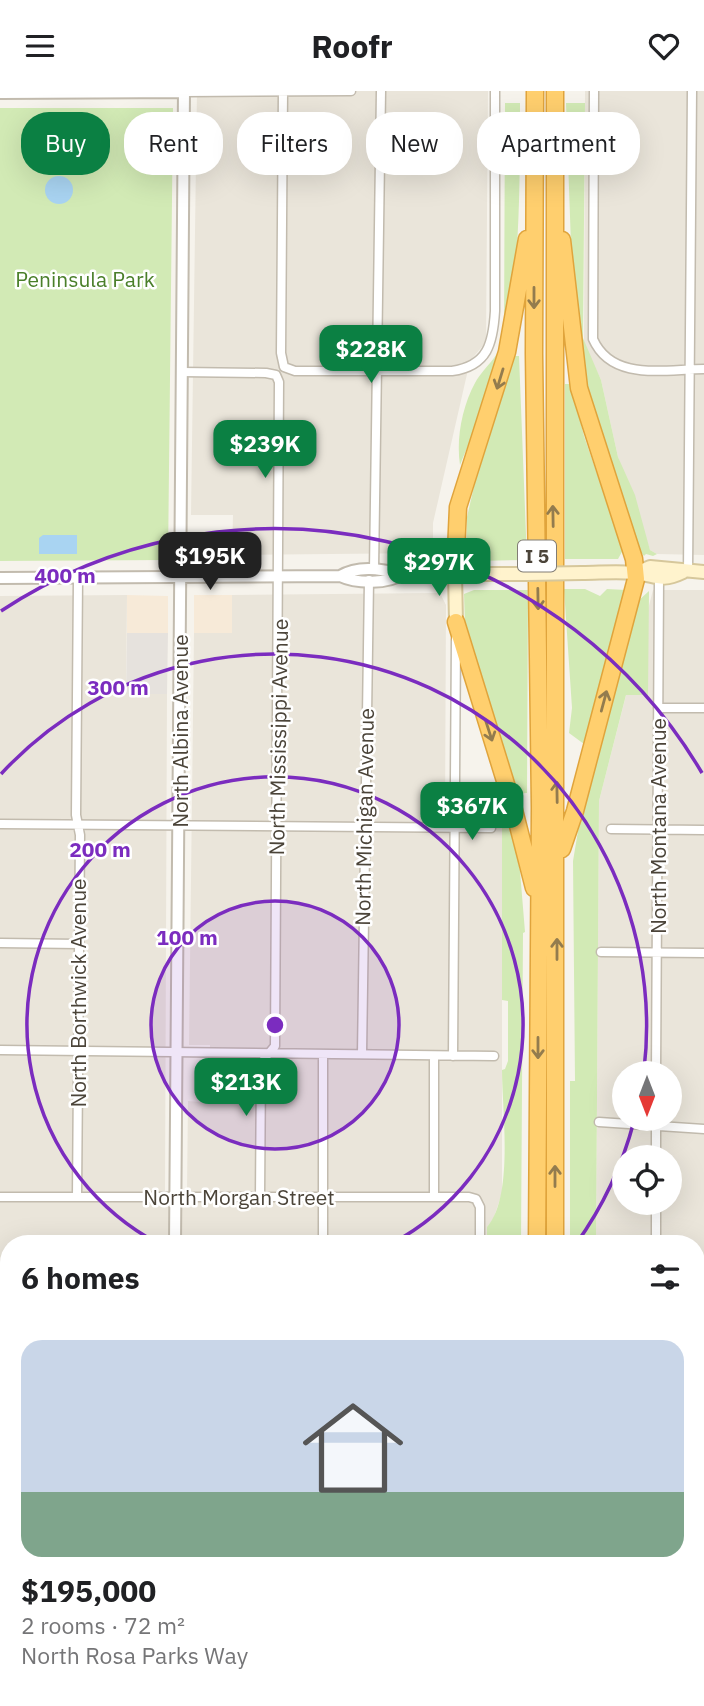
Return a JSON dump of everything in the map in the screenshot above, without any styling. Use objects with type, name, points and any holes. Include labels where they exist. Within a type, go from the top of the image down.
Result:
[{"type":"highway","name":"I 5","points":[[535,91],[539,906],[536,1235]]},
{"type":"highway","name":"I 5","points":[[555,91],[555,112]]},
{"type":"highway","name":"I 5","points":[[554,175],[552,494],[558,861],[555,1235]]},
{"type":"highway","points":[[555,175],[579,388],[634,559],[636,573],[575,811],[558,861]]},
{"type":"highway","points":[[455,573],[458,507],[507,352],[534,205]]},
{"type":"highway","points":[[456,622],[514,810],[539,906]]},
{"type":"main road","points":[[636,573],[650,567],[704,572]]},
{"type":"main road","points":[[456,622],[455,573],[636,573],[659,579],[686,572]]},
{"type":"street","points":[[283,91],[281,353],[285,368],[295,371],[464,369],[485,355],[494,331],[495,91]]},
{"type":"street","points":[[0,93],[351,91]]},
{"type":"street","points":[[374,569],[381,91]]},
{"type":"street","points":[[594,91],[592,329],[599,352],[622,368],[704,369]]},
{"type":"street","points":[[686,572],[692,91]]},
{"type":"street","name":"North Albina Avenue","points":[[175,1235],[184,92]]},
{"type":"street","name":"North Mississippi Avenue","points":[[182,372],[266,373],[277,376],[280,396],[275,1046],[261,1063],[260,1197]]},
{"type":"street","points":[[340,576],[349,571],[374,569],[393,569],[403,574],[455,573]]},
{"type":"street","points":[[0,578],[340,576],[349,580],[393,581],[403,574]]},
{"type":"street","name":"North Borthwick Avenue","points":[[77,1197],[78,579]]},
{"type":"street","name":"North Montana Avenue","points":[[656,1061],[659,579]]},
{"type":"street","name":"North Michigan Avenue","points":[[362,1054],[369,580]]},
{"type":"street","points":[[453,1056],[456,622]]},
{"type":"street","points":[[658,708],[704,708]]},
{"type":"street","points":[[0,824],[491,828]]},
{"type":"street","points":[[611,829],[704,829]]},
{"type":"street","points":[[0,943],[79,944]]},
{"type":"street","points":[[601,952],[704,953]]},
{"type":"street","points":[[0,1050],[494,1056]]},
{"type":"street","points":[[323,1054],[323,1235]]},
{"type":"street","points":[[434,1056],[434,1197]]},
{"type":"street","points":[[599,1122],[612,1122]]},
{"type":"street","points":[[682,1125],[704,1129]]},
{"type":"street","name":"North Morgan Street","points":[[0,1197],[477,1199],[480,1207],[480,1235]]},
{"type":"street","points":[[656,1215],[656,1235]]},
{"type":"shaded area","points":[[197,91],[488,91],[488,112],[477,112],[477,175],[487,175],[486,342],[470,361],[433,523],[433,553],[232,555],[233,515],[191,515],[196,175],[223,175],[223,112],[197,112]]},
{"type":"shaded area","points":[[585,91],[704,91],[704,555],[657,554],[650,550],[618,457],[601,380],[584,344],[585,175],[640,175],[640,112],[585,112]]},
{"type":"shaded area","points":[[653,590],[704,590],[704,1235],[596,1235],[599,801]]},
{"type":"shaded area","points":[[440,593],[446,605],[445,820],[502,821],[502,1193],[493,1220],[487,1227],[487,1235],[0,1235],[0,596],[127,595],[126,694],[167,694],[165,1191],[187,1191],[188,1101],[210,1103],[210,1045],[189,1045],[194,633],[232,633],[232,595]]},
{"type":"shaded area","points":[[127,595],[168,596],[168,633],[127,633]]},
{"type":"shaded area","points":[[194,595],[232,595],[232,633],[194,633]]},
{"type":"shaded area","points":[[127,633],[168,633],[167,694],[126,694]]},
{"type":"green space","points":[[505,103],[520,103],[520,112],[505,112]]},
{"type":"green space","points":[[566,103],[585,103],[585,112],[566,112]]},
{"type":"green space","name":"Peninsula Park","points":[[0,108],[173,108],[173,112],[124,112],[124,175],[172,175],[168,560],[0,561]]},
{"type":"green space","points":[[505,175],[519,175],[516,264],[507,334],[489,392],[460,465],[463,413],[475,383],[495,356],[504,336]]},
{"type":"green space","points":[[569,175],[584,175],[583,338],[601,380],[618,457],[635,495],[650,550],[657,554],[653,556],[644,556],[637,548],[582,378],[574,330]]},
{"type":"green space","points":[[512,356],[519,356],[527,560],[475,561],[466,557],[467,517]]},
{"type":"green space","points":[[565,384],[571,384],[584,436],[623,550],[618,559],[565,559]]},
{"type":"green space","points":[[564,589],[585,589],[600,596],[607,589],[626,590],[584,744],[569,733],[572,708]]},
{"type":"green space","points":[[474,590],[528,590],[527,793],[515,794],[465,625],[464,594]]},
{"type":"green space","points":[[649,591],[648,695],[626,695],[599,801],[596,1235],[570,1235],[570,1081],[575,1081],[573,861],[582,807],[638,601]]},
{"type":"green space","points":[[502,821],[510,821],[520,871],[525,932],[521,1235],[487,1235],[487,1227],[501,1195],[504,1175],[502,1070],[508,1061],[508,1001],[502,1000]]},
{"type":"water","points":[[59,176],[69,180],[73,190],[69,200],[59,204],[49,200],[45,190],[49,180]]},
{"type":"water","points":[[43,535],[77,535],[77,554],[39,554],[39,538]]}]
